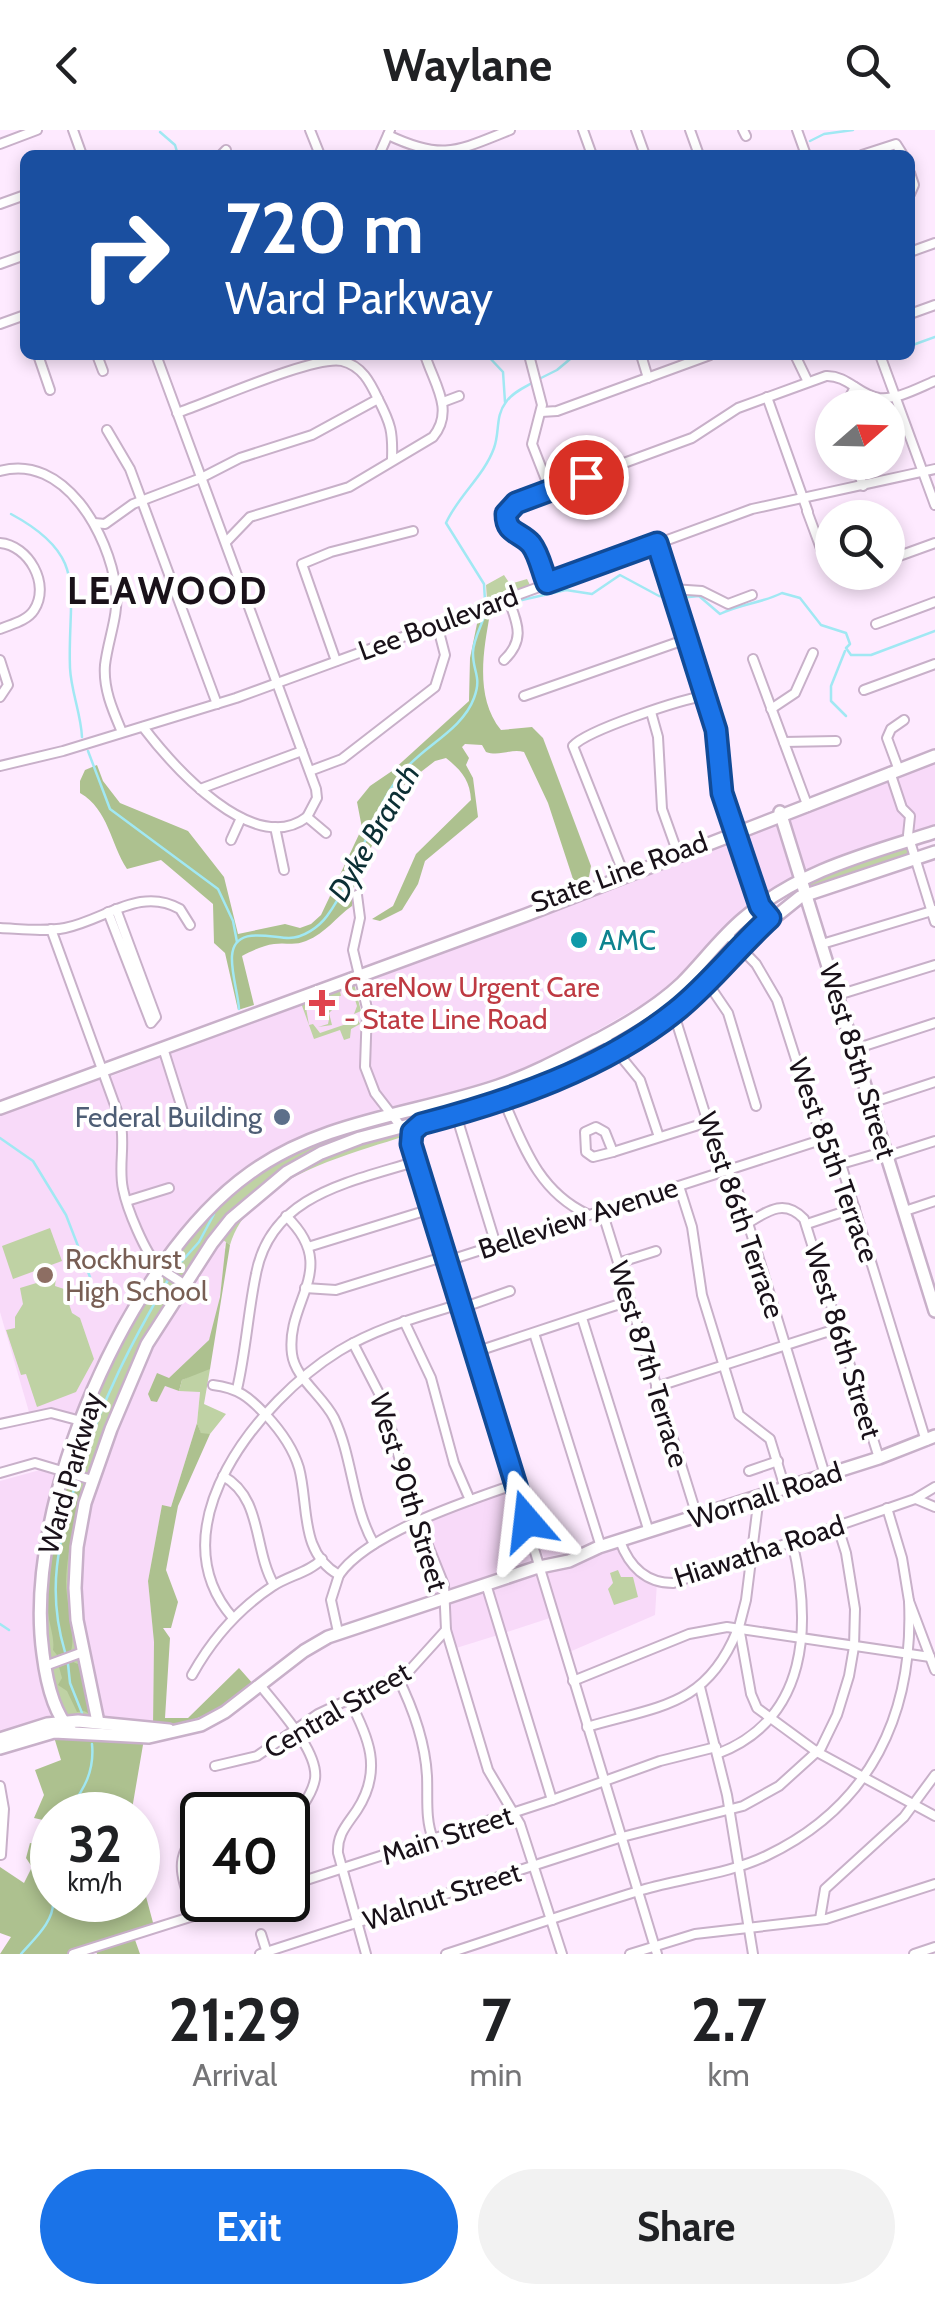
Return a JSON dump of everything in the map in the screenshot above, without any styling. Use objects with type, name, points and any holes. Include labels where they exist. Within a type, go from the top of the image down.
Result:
[{"type":"main road","name":"State Line Road","points":[[0,1108],[310,996],[358,974],[736,833],[935,753]]},
{"type":"main road","name":"West 85th Street","points":[[781,815],[935,1311]]},
{"type":"main road","name":"Ward Parkway","points":[[67,1726],[44,1666],[40,1612],[44,1547],[81,1421],[123,1327],[170,1254],[206,1212],[252,1171],[322,1136],[496,1086],[607,1034],[668,995],[727,934],[802,878],[828,865],[935,832]]},
{"type":"main road","name":"State Line Road","points":[[624,874],[677,851],[736,833]]},
{"type":"main road","name":"Ward Parkway","points":[[98,1722],[76,1604],[76,1559],[92,1480],[142,1356],[212,1243],[254,1197],[304,1163],[360,1138],[504,1100],[616,1050],[674,1013],[770,918],[806,894],[935,852]]},
{"type":"main road","points":[[403,1129],[401,1119],[411,1110]]},
{"type":"main road","points":[[360,1138],[391,1125],[391,1114]]},
{"type":"main road","name":"Wornall Road","points":[[0,1740],[47,1724],[149,1737],[211,1720],[304,1651],[338,1632],[544,1565],[568,1561],[600,1547],[931,1439]]},
{"type":"main road","points":[[47,1724],[55,1713],[55,1702]]},
{"type":"main road","points":[[84,1731],[98,1722]]},
{"type":"main road","name":"Wornall Road","points":[[0,1748],[67,1726],[98,1722],[173,1732]]},
{"type":"street","points":[[0,144],[37,130]]},
{"type":"street","points":[[446,150],[510,130]]},
{"type":"street","points":[[389,132],[423,150]]},
{"type":"street","points":[[877,150],[896,144],[900,150]]},
{"type":"street","points":[[40,360],[50,390]]},
{"type":"street","points":[[99,360],[103,370]]},
{"type":"street","points":[[143,727],[200,789],[251,823],[298,823],[307,817],[317,798],[158,360]]},
{"type":"street","points":[[177,413],[334,360],[351,365],[366,377],[392,428],[392,459]]},
{"type":"street","points":[[224,540],[255,515],[349,487],[433,436],[443,421],[443,402],[427,360]]},
{"type":"street","points":[[530,360],[541,412],[532,444],[550,490]]},
{"type":"street","points":[[643,360],[648,378]]},
{"type":"street","points":[[541,412],[557,412],[697,360]]},
{"type":"street","points":[[797,360],[808,382]]},
{"type":"street","points":[[882,360],[892,390]]},
{"type":"street","points":[[547,583],[532,546],[512,532],[505,519],[508,509],[516,503],[692,438],[734,410],[808,382],[832,375],[861,390]]},
{"type":"street","points":[[905,392],[935,381]]},
{"type":"street","points":[[443,402],[458,396]]},
{"type":"street","points":[[767,397],[815,531]]},
{"type":"street","points":[[100,536],[105,524],[142,500],[202,478],[248,455],[312,436],[378,398]]},
{"type":"street","points":[[905,426],[935,505]]},
{"type":"street","points":[[108,430],[127,462],[217,704]]},
{"type":"street","points":[[0,470],[26,466],[47,474],[74,497],[94,523],[116,592],[105,667],[106,688],[122,732]]},
{"type":"street","name":"Lee Boulevard","points":[[0,766],[217,704],[752,509],[935,469]]},
{"type":"street","points":[[860,480],[861,486]]},
{"type":"street","points":[[94,523],[105,524]]},
{"type":"street","points":[[336,661],[302,564],[331,552],[413,531]]},
{"type":"street","points":[[905,553],[935,542]]},
{"type":"street","points":[[0,543],[16,546],[25,553],[40,591],[37,606],[29,616],[0,629]]},
{"type":"street","points":[[657,543],[718,738],[722,793],[760,906],[770,918]]},
{"type":"street","points":[[672,588],[702,591],[728,604],[752,594]]},
{"type":"street","points":[[504,660],[514,650],[520,634],[508,598]]},
{"type":"street","points":[[876,624],[935,602]]},
{"type":"street","points":[[310,772],[342,759],[435,687],[445,655],[438,624]]},
{"type":"street","points":[[524,696],[688,639]]},
{"type":"street","points":[[771,708],[795,693],[813,653]]},
{"type":"street","points":[[0,660],[8,680],[2,695]]},
{"type":"street","points":[[753,660],[807,804]]},
{"type":"street","points":[[864,690],[933,665],[935,678]]},
{"type":"street","points":[[624,874],[574,746],[580,739],[705,696]]},
{"type":"street","points":[[651,712],[658,737],[662,809],[677,851]]},
{"type":"street","points":[[904,720],[891,728],[888,738],[892,769],[902,808],[910,816],[910,840],[935,922]]},
{"type":"street","points":[[784,742],[836,741]]},
{"type":"street","points":[[200,789],[302,751]]},
{"type":"street","points":[[307,817],[326,832]]},
{"type":"street","points":[[231,840],[241,818]]},
{"type":"street","points":[[275,826],[284,870]]},
{"type":"street","points":[[357,895],[360,918],[353,950],[366,1008],[365,1067],[380,1098],[403,1129],[417,1162],[544,1565],[587,1726],[656,1950]]},
{"type":"street","points":[[0,928],[51,929],[78,924],[142,900],[163,901],[180,909],[190,926]]},
{"type":"street","points":[[822,944],[933,910]]},
{"type":"street","points":[[112,911],[156,1016],[152,1023],[112,911]]},
{"type":"street","points":[[51,929],[123,1132],[122,1171],[127,1201],[150,1255],[161,1269],[186,1285]]},
{"type":"street","name":"West 85th Terrace","points":[[727,934],[766,977],[777,1000],[809,1104],[824,1139],[841,1164],[931,1439]]},
{"type":"street","points":[[838,995],[935,965]]},
{"type":"street","points":[[707,982],[728,1013],[756,1106]]},
{"type":"street","name":"West 86th Terrace","points":[[668,995],[708,1122],[748,1223],[825,1475]]},
{"type":"street","points":[[854,1049],[935,1023]]},
{"type":"street","points":[[607,1034],[640,1080],[659,1138]]},
{"type":"street","points":[[163,1048],[186,1120]]},
{"type":"street","points":[[872,1103],[935,1082]]},
{"type":"street","points":[[496,1086],[524,1151],[540,1176],[562,1198],[588,1214]]},
{"type":"street","points":[[370,1120],[379,1114],[380,1098]]},
{"type":"street","points":[[450,1099],[496,1245]]},
{"type":"street","points":[[614,1152],[602,1129],[586,1132],[583,1138],[588,1156],[595,1158],[659,1138],[708,1122]]},
{"type":"street","points":[[411,1144],[412,1132],[421,1124]]},
{"type":"street","name":"Belleview Avenue","points":[[306,1288],[336,1290],[496,1245],[824,1139]]},
{"type":"street","points":[[841,1164],[935,1141]]},
{"type":"street","points":[[237,1389],[259,1259],[270,1235],[309,1198],[332,1187],[417,1162]]},
{"type":"street","points":[[680,1186],[692,1228],[702,1295],[739,1415],[770,1439],[785,1488]]},
{"type":"street","points":[[127,1201],[170,1188]]},
{"type":"street","points":[[904,1211],[935,1201]]},
{"type":"street","points":[[748,1223],[768,1210],[785,1206],[800,1214],[807,1224],[855,1208]]},
{"type":"street","points":[[308,1247],[431,1209]]},
{"type":"street","name":"West 87th Terrace","points":[[602,1211],[697,1516]]},
{"type":"street","points":[[286,1216],[298,1227],[311,1265],[292,1348],[294,1363],[328,1407],[362,1520],[374,1544]]},
{"type":"street","name":"West 86th Street","points":[[807,1224],[879,1458]]},
{"type":"street","points":[[618,1263],[656,1250]]},
{"type":"street","points":[[232,1618],[214,1589],[206,1554],[211,1511],[223,1476],[264,1414],[304,1376],[353,1343],[404,1321],[510,1291]]},
{"type":"street","points":[[475,1352],[629,1302]]},
{"type":"street","points":[[582,1318],[648,1532]]},
{"type":"street","points":[[404,1321],[431,1378],[454,1463],[470,1500]]},
{"type":"street","points":[[656,1387],[839,1328]]},
{"type":"street","points":[[534,1333],[600,1547]]},
{"type":"street","name":"West 90th Street","points":[[353,1343],[384,1402],[402,1474],[440,1574],[446,1630],[488,1770],[515,1812],[562,1954]]},
{"type":"street","points":[[213,1385],[237,1389],[285,1439],[297,1463],[309,1534],[322,1559],[335,1572]]},
{"type":"street","points":[[0,1422],[42,1414],[81,1421]]},
{"type":"street","points":[[749,1471],[778,1461]]},
{"type":"street","points":[[0,1473],[32,1464],[92,1480]]},
{"type":"street","points":[[223,1476],[237,1486],[248,1502],[262,1561],[274,1585]]},
{"type":"street","points":[[338,1632],[331,1600],[335,1572],[374,1544],[419,1522],[516,1484]]},
{"type":"street","name":"Hiawatha Road","points":[[620,1542],[639,1572],[664,1583],[682,1581],[915,1499],[935,1488]]},
{"type":"street","points":[[587,1726],[679,1700],[700,1688],[728,1653],[739,1627],[759,1496]]},
{"type":"street","points":[[915,1499],[935,1507]]},
{"type":"street","points":[[887,1508],[900,1548],[910,1601],[935,1670]]},
{"type":"street","points":[[816,1752],[837,1715],[854,1647],[852,1586],[837,1524]]},
{"type":"street","points":[[771,1720],[784,1702],[801,1638],[801,1591],[792,1541]]},
{"type":"street","points":[[192,1675],[232,1618],[274,1585],[314,1567],[322,1559]]},
{"type":"street","points":[[314,1567],[335,1572]]},
{"type":"street","points":[[486,1584],[552,1800]]},
{"type":"street","points":[[446,1954],[638,1891],[766,1856],[818,1825],[849,1798],[880,1752],[895,1715],[908,1655],[910,1601]]},
{"type":"street","points":[[574,1681],[690,1634],[739,1627],[930,1657]]},
{"type":"street","points":[[739,1627],[750,1694],[758,1708],[816,1752],[935,1816]]},
{"type":"street","name":"Central Street","points":[[215,1766],[256,1756],[294,1728],[420,1662],[446,1630]]},
{"type":"street","points":[[44,1666],[83,1652]]},
{"type":"street","points":[[728,1653],[742,1654]]},
{"type":"street","points":[[396,1676],[422,1741],[433,1840]]},
{"type":"street","points":[[260,1686],[294,1728],[315,1771],[309,1792]]},
{"type":"street","points":[[700,1688],[729,1810],[753,1954]]},
{"type":"street","points":[[348,1698],[370,1744],[373,1769],[367,1794],[338,1838],[340,1869],[366,1954]]},
{"type":"street","name":"Main Street","points":[[310,1878],[433,1840],[660,1761],[717,1750],[752,1737],[771,1720]]},
{"type":"street","name":"Walnut Street","points":[[265,1953],[622,1837],[729,1810],[779,1786],[816,1752]]},
{"type":"street","points":[[820,1919],[826,1889],[915,1805],[935,1775]]},
{"type":"street","points":[[0,1786],[4,1809],[1,1855]]},
{"type":"street","points":[[630,1954],[656,1950],[695,1934],[853,1912],[935,1884]]},
{"type":"street","points":[[73,1954],[180,1920]]},
{"type":"street","points":[[261,1934],[265,1953]]},
{"type":"street","points":[[914,1954],[935,1947]]},
{"type":"shaded area","points":[[935,759],[935,829],[804,873],[788,819]]},
{"type":"shaded area","points":[[778,823],[795,877],[761,898],[741,838]]},
{"type":"shaded area","points":[[734,837],[757,902],[655,997],[560,1052],[507,1075],[394,1110],[379,1092],[371,1070],[373,1004],[366,980]]},
{"type":"shaded area","points":[[352,985],[360,1007],[360,1071],[379,1109],[160,1261],[153,1255],[128,1194],[124,1175],[125,1123],[109,1077]]},
{"type":"shaded area","points":[[100,1079],[119,1124],[121,1189],[156,1267],[112,1337],[108,1355],[78,1416],[55,1410],[29,1412],[0,1312],[0,1113]]},
{"type":"shaded area","points":[[219,1237],[226,1242],[227,1250],[216,1321],[209,1340],[165,1386],[200,1391],[197,1423],[171,1507],[162,1506],[148,1581],[154,1642],[153,1726],[108,1719],[96,1691],[78,1614],[82,1531],[108,1442],[147,1352]]},
{"type":"shaded area","points":[[40,1470],[58,1476],[39,1557],[35,1597],[37,1651],[51,1714],[0,1734],[0,1481]]},
{"type":"shaded area","points":[[513,1488],[533,1562],[448,1590],[423,1523]]},
{"type":"shaded area","points":[[565,1532],[571,1551],[544,1558],[537,1540]]},
{"type":"shaded area","points":[[618,1546],[628,1564],[657,1582],[655,1615],[567,1653],[545,1570]]},
{"type":"shaded area","points":[[532,1575],[540,1578],[553,1617],[504,1633],[491,1589]]},
{"type":"shaded area","points":[[483,1591],[498,1635],[453,1649],[448,1601]]},
{"type":"green space","points":[[504,575],[510,584],[527,579],[530,585],[487,600],[486,585]]},
{"type":"green space","points":[[479,614],[490,614],[483,674],[487,704],[501,730],[532,727],[543,738],[591,866],[589,877],[578,882],[573,879],[548,803],[524,752],[491,753],[482,745],[465,744],[462,747],[469,758],[466,765],[473,778],[478,817],[425,861],[418,884],[402,910],[380,921],[372,919],[393,906],[416,854],[471,800],[464,776],[446,758],[435,761],[395,792],[352,892],[352,906],[306,941],[270,945],[242,956],[254,1005],[238,1010],[225,953],[214,943],[213,904],[161,860],[127,869],[97,808],[80,793],[85,770],[97,765],[103,781],[120,803],[188,831],[224,877],[238,934],[285,924],[300,928],[311,924],[321,915],[362,828],[357,802],[370,786],[469,701],[470,658]]},
{"type":"green space","points":[[907,844],[912,854],[808,888],[807,876]]},
{"type":"green space","points":[[727,939],[734,948],[675,1006],[672,996]]},
{"type":"green space","points":[[354,983],[361,1011],[354,1014],[357,1006],[352,990],[340,991],[341,996],[333,996],[336,1006],[329,1013],[332,1025],[318,1027],[328,1024],[329,1019],[324,1013],[317,1013],[330,1006],[326,997],[314,1002],[315,1005],[312,999]]},
{"type":"green space","points":[[305,1002],[309,1025],[313,1024],[320,1033],[358,1020],[360,1024],[344,1040],[340,1030],[314,1039],[301,1003]]},
{"type":"green space","points":[[389,1118],[388,1126],[270,1181],[183,1279],[166,1268],[213,1211],[263,1171],[321,1143]]},
{"type":"green space","points":[[399,1132],[405,1136],[303,1172],[259,1201],[287,1175],[335,1151]]},
{"type":"green space","points":[[256,1203],[230,1245],[219,1237]]},
{"type":"green space","points":[[50,1228],[62,1261],[13,1279],[2,1246]]},
{"type":"green space","points":[[226,1242],[230,1245],[210,1369],[182,1380],[179,1391],[165,1386],[157,1402],[151,1401],[148,1394],[157,1373],[169,1378],[209,1340],[220,1297]]},
{"type":"green space","points":[[163,1272],[180,1284],[90,1474],[72,1469],[76,1444],[94,1392]]},
{"type":"green space","points":[[56,1277],[55,1286],[64,1289],[72,1313],[80,1318],[94,1359],[76,1392],[37,1407],[6,1330],[15,1328],[15,1317],[23,1304],[20,1288]]},
{"type":"green space","points":[[210,1369],[204,1404],[226,1414],[210,1434],[201,1434],[197,1423],[200,1392],[179,1391],[182,1380]]},
{"type":"green space","points":[[197,1423],[201,1433],[210,1434],[178,1506],[166,1570],[178,1602],[171,1628],[163,1628],[170,1638],[165,1718],[188,1718],[239,1668],[254,1685],[195,1719],[153,1726],[154,1642],[148,1581],[162,1505],[171,1507]]},
{"type":"green space","points":[[69,1478],[87,1483],[79,1650],[50,1660],[43,1575]]},
{"type":"green space","points":[[69,1480],[81,1487],[66,1582],[72,1644],[71,1651],[57,1655],[53,1650],[48,1581],[55,1526]]},
{"type":"green space","points":[[618,1570],[621,1577],[633,1577],[638,1597],[614,1605],[608,1589],[613,1583],[610,1573]]},
{"type":"green space","points":[[79,1656],[95,1717],[63,1718],[49,1668]]},
{"type":"green space","points":[[78,1664],[92,1715],[77,1712],[67,1691],[58,1685],[62,1678],[59,1667]]},
{"type":"green space","points":[[54,1737],[144,1739],[135,1792],[43,1792],[35,1770],[61,1760]]},
{"type":"green space","points":[[0,1867],[24,1883],[30,1871],[30,1922],[153,1922],[155,1930],[134,1937],[140,1954],[97,1954],[94,1945],[71,1954],[0,1954],[11,1937],[0,1933]]},
{"type":"waterway","points":[[810,141],[824,134],[853,130]]},
{"type":"waterway","points":[[160,132],[176,150]]},
{"type":"waterway","points":[[915,344],[935,337]]},
{"type":"waterway","points":[[492,360],[503,372],[505,402]]},
{"type":"waterway","name":"Dyke Branch","points":[[539,379],[569,360]]},
{"type":"waterway","name":"Dyke Branch","points":[[485,601],[484,584],[446,523],[490,458],[503,407],[511,396],[532,383]]},
{"type":"waterway","points":[[11,514],[54,546],[64,562],[71,597],[71,677],[82,737]]},
{"type":"waterway","points":[[513,602],[566,590],[592,594],[620,575],[670,598]]},
{"type":"waterway","points":[[679,598],[699,596],[720,614],[782,593],[800,598],[821,625],[846,633],[850,644],[846,648],[851,655],[871,655],[935,631]]},
{"type":"waterway","name":"Dyke Branch","points":[[239,1009],[232,963],[234,946],[254,935],[300,936],[327,916],[401,774],[468,710],[477,685],[473,654],[476,638],[486,611],[506,604]]},
{"type":"waterway","points":[[845,651],[831,686],[831,701],[846,716]]},
{"type":"waterway","points":[[88,751],[110,809],[218,889],[233,921],[237,942]]},
{"type":"waterway","points":[[0,1138],[33,1161],[66,1215],[90,1277]]},
{"type":"waterway","name":"Dyke Branch","points":[[174,1270],[199,1242],[214,1214]]},
{"type":"waterway","name":"Dyke Branch","points":[[80,1470],[118,1372],[168,1280]]},
{"type":"waterway","name":"Dyke Branch","points":[[65,1652],[56,1607],[57,1566],[76,1482]]},
{"type":"waterway","points":[[0,1624],[9,1630]]},
{"type":"waterway","name":"Dyke Branch","points":[[68,1664],[70,1683],[82,1713]]},
{"type":"waterway","name":"Dyke Branch","points":[[81,1792],[89,1773],[92,1744]]},
{"type":"waterway","name":"Dyke Branch","points":[[21,1954],[47,1922]]},
{"type":"place","name":"AMC","points":[[579,940]]},
{"type":"place","name":"CareNow Urgent Care - State Line Road","points":[[322,1003]]},
{"type":"place","name":"Federal Building","points":[[282,1117]]},
{"type":"place","name":"Rockhurst High School","points":[[45,1275]]},
{"type":"district","name":"LEAWOOD","points":[[168,591]]},
{"type":"route","points":[[527,1521],[411,1144],[412,1132],[421,1124],[488,1106],[528,1090],[616,1050],[674,1013],[770,918],[760,906],[724,803],[716,730],[657,543],[547,583],[532,546],[506,524],[508,509],[516,503],[586,477]]}]
